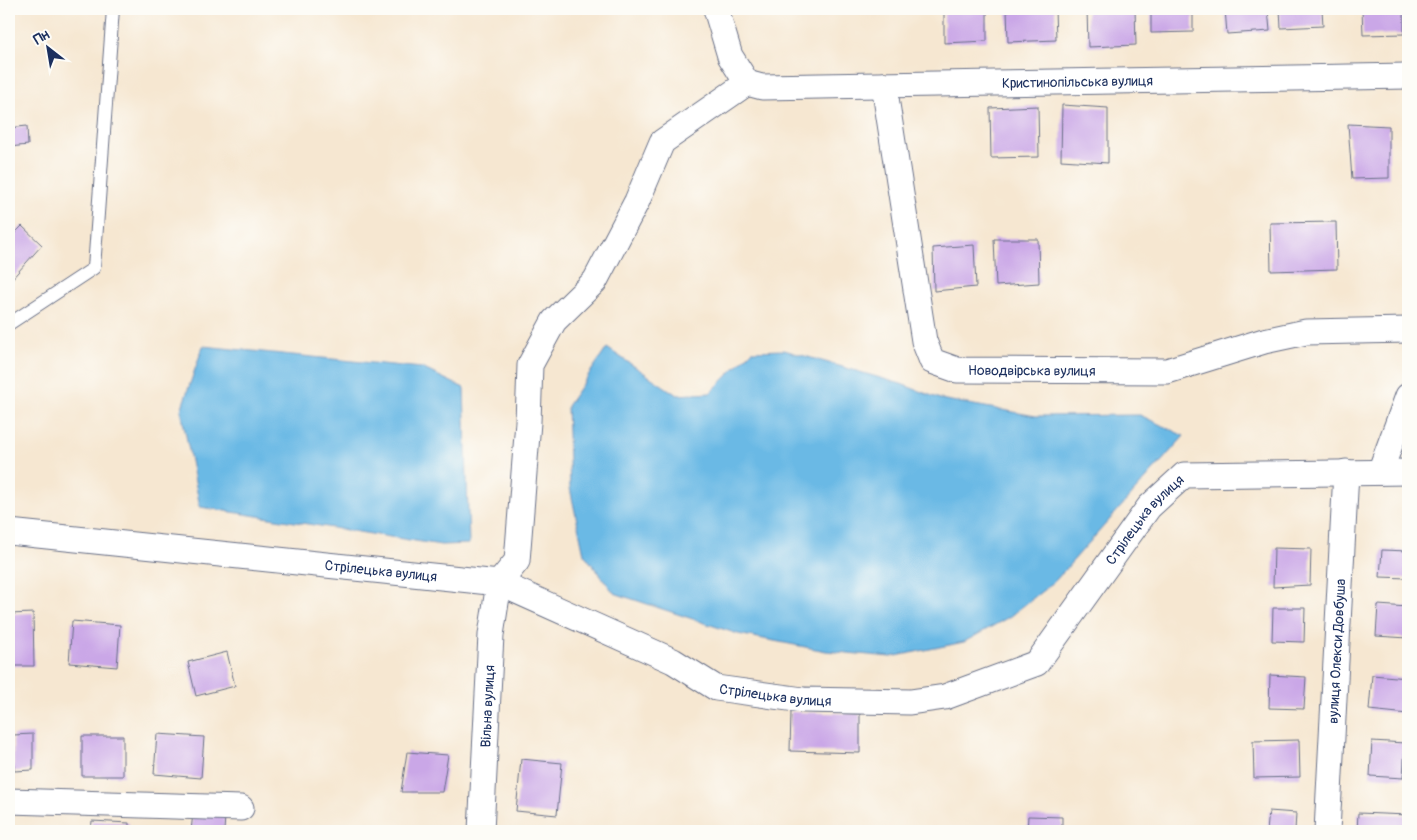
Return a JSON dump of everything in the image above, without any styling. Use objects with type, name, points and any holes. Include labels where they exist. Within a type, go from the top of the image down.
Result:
[{"type":"street","points":[[499,583],[517,561],[528,422],[530,365],[554,321],[594,281],[637,201],[662,142],[746,83],[730,56],[716,9]]},
{"type":"street","name":"Кристинопільська вулиця","points":[[746,83],[762,87],[1408,76]]},
{"type":"street","name":"Новодвірська вулиця","points":[[884,85],[924,341],[932,360],[957,370],[1167,371],[1264,341],[1306,332],[1408,330]]},
{"type":"street","points":[[1397,469],[1408,396]]},
{"type":"street","name":"Стрілецька вулиця","points":[[9,532],[499,583],[673,661],[716,688],[803,700],[910,702],[945,697],[1037,663],[1149,507],[1184,475],[1346,472],[1397,469]]},
{"type":"street","name":"вулиця Олекси Довбуша","points":[[1327,831],[1346,472]]},
{"type":"street","name":"Вільна вулиця","points":[[481,831],[491,635],[499,583]]},
{"type":"street","points":[[9,802],[241,808]]},
{"type":"lane","points":[[9,324],[94,268],[113,9]]},
{"type":"water","points":[[203,346],[422,368],[464,388],[469,544],[441,545],[200,507],[181,410]]},
{"type":"water","points":[[607,348],[677,395],[710,393],[752,351],[784,350],[901,384],[940,399],[1036,416],[1140,415],[1184,436],[1055,581],[1009,617],[964,642],[891,657],[826,651],[738,634],[614,593],[584,554],[570,488],[567,406]]},
{"type":"building","points":[[944,9],[987,9],[987,41],[944,43]]},
{"type":"building","points":[[1007,9],[1055,9],[1056,40],[1008,42]]},
{"type":"building","points":[[1087,9],[1135,9],[1136,45],[1088,47]]},
{"type":"building","points":[[1151,9],[1193,9],[1193,32],[1151,33]]},
{"type":"building","points":[[1225,9],[1268,9],[1270,31],[1227,34]]},
{"type":"building","points":[[1280,9],[1322,9],[1323,26],[1281,28]]},
{"type":"building","points":[[1362,9],[1404,9],[1404,34],[1363,35]]},
{"type":"building","points":[[1062,105],[1108,108],[1108,163],[1061,160]]},
{"type":"building","points":[[1038,106],[1039,157],[991,158],[990,108]]},
{"type":"building","points":[[1348,124],[1389,126],[1389,178],[1352,179]]},
{"type":"building","points":[[27,126],[28,145],[9,147],[9,128]]},
{"type":"building","points":[[1336,222],[1337,269],[1271,271],[1270,223]]},
{"type":"building","points":[[22,226],[42,245],[10,281],[9,239]]},
{"type":"building","points":[[994,239],[1038,239],[1039,283],[996,286]]},
{"type":"building","points":[[974,245],[976,287],[934,291],[933,248]]},
{"type":"building","points":[[1274,548],[1311,549],[1310,585],[1273,587]]},
{"type":"building","points":[[1382,550],[1408,551],[1407,578],[1380,577]]},
{"type":"building","points":[[1378,605],[1408,607],[1408,638],[1376,636]]},
{"type":"building","points":[[1273,608],[1305,608],[1304,642],[1272,641]]},
{"type":"building","points":[[33,613],[34,666],[9,666],[9,614]]},
{"type":"building","points":[[72,621],[120,625],[117,667],[69,663]]},
{"type":"building","points":[[227,652],[235,686],[196,696],[188,662]]},
{"type":"building","points":[[1270,675],[1306,677],[1304,709],[1269,708]]},
{"type":"building","points":[[1372,675],[1408,678],[1408,714],[1369,710]]},
{"type":"building","points":[[791,712],[860,714],[860,753],[790,751]]},
{"type":"building","points":[[33,734],[33,770],[14,771],[13,735]]},
{"type":"building","points":[[157,734],[204,737],[201,778],[154,774]]},
{"type":"building","points":[[82,736],[123,736],[123,776],[82,776]]},
{"type":"building","points":[[1299,740],[1300,777],[1254,778],[1253,741]]},
{"type":"building","points":[[1372,741],[1405,743],[1403,778],[1370,776]]},
{"type":"building","points":[[407,752],[448,755],[442,792],[401,792]]},
{"type":"building","points":[[521,759],[562,763],[557,815],[516,811]]},
{"type":"building","points":[[1269,811],[1296,813],[1295,831],[1267,831]]},
{"type":"building","points":[[193,813],[225,816],[224,831],[191,831]]},
{"type":"building","points":[[1358,813],[1408,815],[1408,831],[1357,831]]},
{"type":"building","points":[[1028,816],[1062,817],[1062,831],[1027,831]]},
{"type":"building","points":[[92,821],[129,823],[129,831],[91,831]]}]
